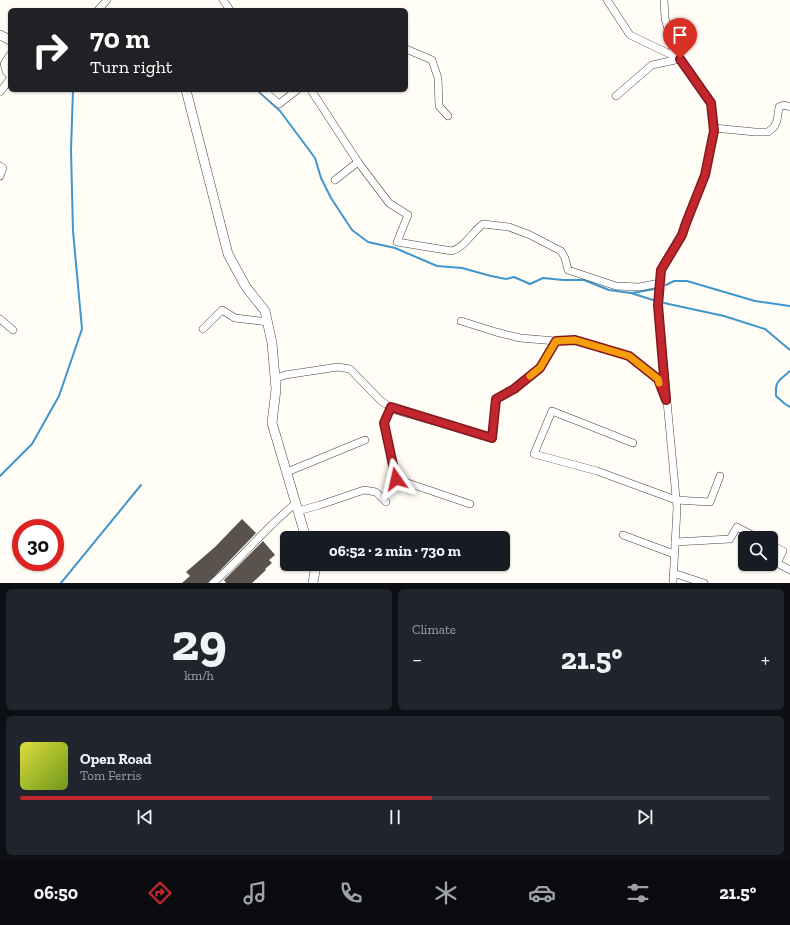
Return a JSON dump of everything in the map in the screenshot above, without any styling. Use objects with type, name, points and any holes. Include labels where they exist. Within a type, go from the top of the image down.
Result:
[{"type":"street","points":[[100,8],[107,0]]},
{"type":"street","points":[[608,0],[630,35],[680,59]]},
{"type":"street","points":[[664,0],[665,18],[673,49],[711,103],[714,128],[705,175],[682,235],[661,270],[658,305],[676,500],[672,583]]},
{"type":"street","points":[[408,50],[432,60],[438,78],[438,106],[448,116]]},
{"type":"street","points":[[8,58],[4,64],[8,74]]},
{"type":"street","points":[[616,96],[652,65],[680,59]]},
{"type":"street","points":[[0,92],[8,80]]},
{"type":"street","points":[[187,92],[228,254],[246,287],[265,311],[268,322],[272,343],[276,389],[272,423],[304,531]]},
{"type":"street","points":[[265,92],[279,104],[294,92]]},
{"type":"street","points":[[312,92],[358,162],[389,203],[408,215],[397,242],[452,251],[460,248],[473,231],[482,224],[509,227],[530,235],[561,251],[565,258],[568,270],[616,286],[640,287],[660,283]]},
{"type":"street","points":[[714,128],[768,132],[774,127],[777,121],[778,107],[784,105],[790,107]]},
{"type":"street","points":[[335,180],[358,162]]},
{"type":"street","points":[[0,166],[3,168],[0,176]]},
{"type":"street","points":[[203,329],[222,310],[235,318],[268,322]]},
{"type":"street","points":[[0,319],[13,330]]},
{"type":"street","points":[[461,321],[520,338],[556,341],[575,340],[629,356],[658,379],[666,400]]},
{"type":"street","points":[[275,379],[285,375],[338,367],[350,369],[381,401],[391,407],[492,438],[496,399],[514,389],[540,368],[556,341]]},
{"type":"street","points":[[391,407],[384,423],[396,479],[470,504]]},
{"type":"street","points":[[633,443],[552,411],[534,454],[596,471],[676,500],[710,502],[720,476]]},
{"type":"street","points":[[286,472],[365,440]]},
{"type":"street","points":[[213,583],[232,566],[280,515],[297,507],[320,505],[364,490],[376,492],[386,502]]},
{"type":"street","points":[[675,542],[730,539],[737,527],[745,531]]},
{"type":"street","points":[[623,535],[674,554]]},
{"type":"street","points":[[778,548],[783,551],[778,561]]},
{"type":"street","points":[[778,564],[790,570]]},
{"type":"street","points":[[313,583],[315,571]]},
{"type":"street","points":[[673,573],[704,583]]},
{"type":"building","points":[[242,519],[256,533],[208,583],[182,583],[190,576],[186,572],[215,547]]},
{"type":"building","points":[[263,541],[275,555],[269,560],[272,563],[265,569],[266,570],[252,583],[226,583],[224,580]]},
{"type":"waterway","points":[[0,476],[32,444],[59,396],[82,329],[73,231],[71,150],[73,92]]},
{"type":"waterway","points":[[259,92],[280,111],[315,158],[321,178],[331,198],[352,230],[368,242],[395,248],[437,266],[462,268],[506,279],[514,277],[530,284],[543,278],[584,280],[609,290],[631,293],[653,300]]},
{"type":"waterway","points":[[666,285],[674,281],[687,281],[755,301],[790,306]]},
{"type":"waterway","points":[[632,293],[655,289]]},
{"type":"waterway","points":[[664,303],[724,316],[765,329],[790,350]]},
{"type":"waterway","points":[[790,371],[778,381],[776,387],[776,396],[790,407]]},
{"type":"waterway","points":[[61,583],[141,485]]},
{"type":"slow traffic","points":[[530,376],[540,368],[556,341],[575,340],[629,356],[658,379],[659,383]]},
{"type":"route","points":[[396,479],[384,423],[391,407],[395,410],[492,438],[496,399],[514,389],[540,368],[556,341],[575,340],[629,356],[658,379],[666,400],[658,305],[661,270],[682,235],[705,175],[714,131],[711,103],[680,59]]}]
